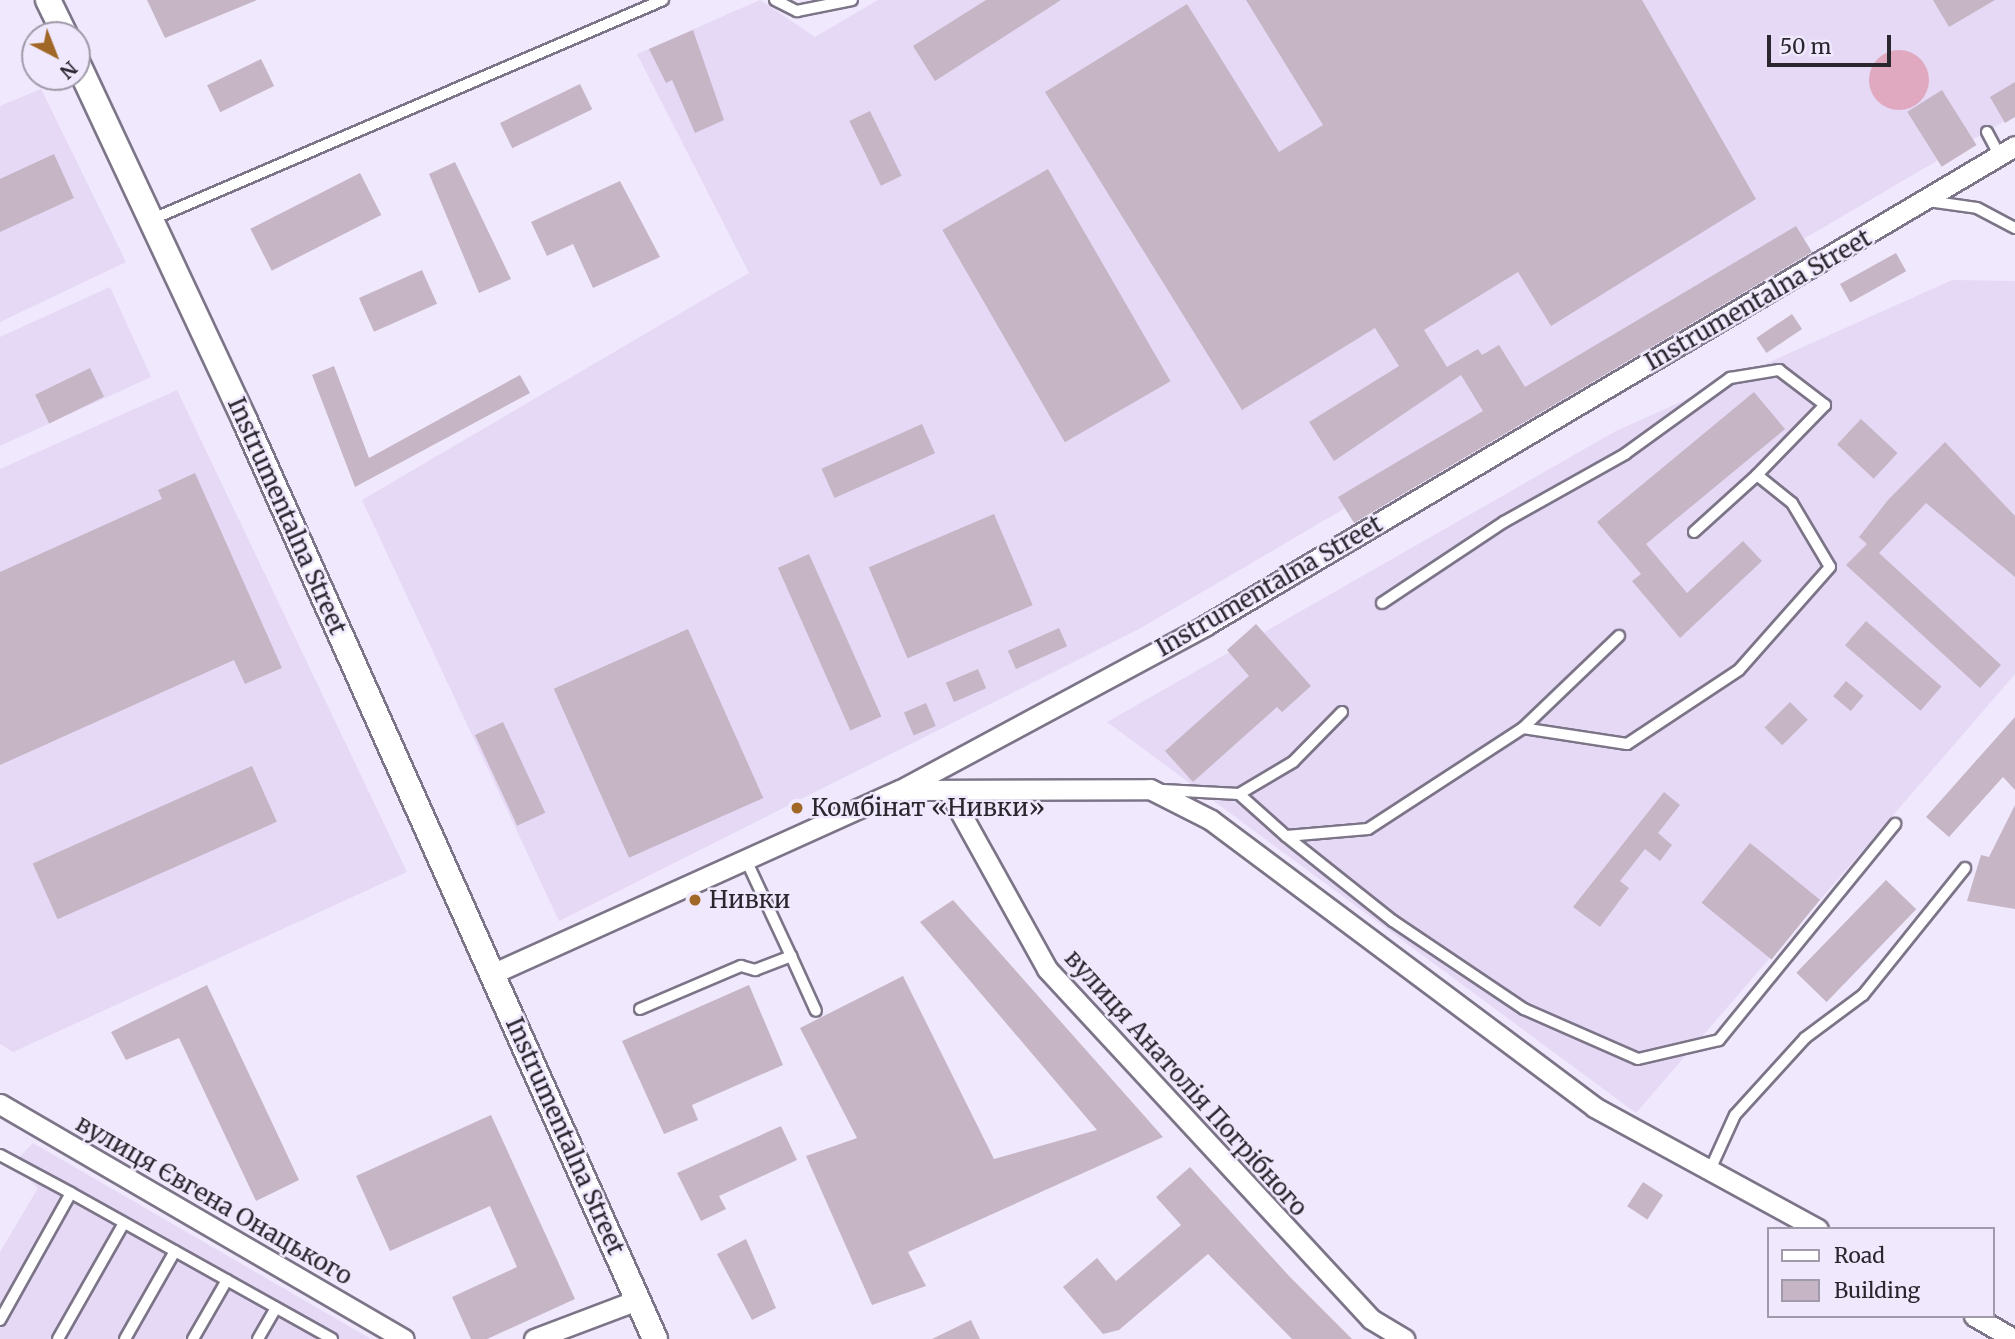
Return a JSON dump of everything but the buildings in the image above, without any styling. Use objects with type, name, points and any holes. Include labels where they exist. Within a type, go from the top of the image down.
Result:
[{"type":"street","points":[[48,0],[58,21]]},
{"type":"street","name":"Instrumentalna Street","points":[[90,91],[148,222],[246,422],[655,1339]]},
{"type":"street","name":"Instrumentalna Street","points":[[494,973],[745,857],[900,790],[1206,625],[1928,201],[2007,150]]},
{"type":"street","points":[[900,790],[949,792],[1150,789],[1211,820],[1594,1107],[1814,1227]]},
{"type":"street","name":"вулиця Анатолія Погрібного","points":[[949,792],[1047,969],[1371,1320],[1404,1339]]},
{"type":"street","name":"вулиця Євгена Онацького","points":[[0,1104],[404,1339]]},
{"type":"street","points":[[534,1339],[637,1300]]},
{"type":"street","points":[[1977,1318],[2014,1339]]},
{"type":"lane","points":[[148,222],[663,0]]},
{"type":"lane","points":[[775,0],[797,11],[852,0]]},
{"type":"lane","points":[[1987,132],[2007,150]]},
{"type":"lane","points":[[1928,201],[1977,208],[2015,228]]},
{"type":"lane","points":[[1382,603],[1504,522],[1625,454],[1730,377],[1779,370],[1825,405],[1757,475],[1693,533]]},
{"type":"lane","points":[[1523,728],[1627,744],[1739,670],[1830,566],[1792,503],[1757,475]]},
{"type":"lane","points":[[1286,836],[1368,829],[1523,728],[1619,636]]},
{"type":"lane","points":[[1150,789],[1239,794],[1293,762],[1342,712]]},
{"type":"lane","points":[[1239,794],[1286,836],[1393,921],[1524,1009],[1638,1059],[1719,1040],[1895,824]]},
{"type":"lane","points":[[745,857],[816,1011]]},
{"type":"lane","points":[[1710,1170],[1735,1115],[1805,1038],[1863,995],[1965,868]]},
{"type":"lane","points":[[640,1009],[741,965],[755,970],[791,956]]},
{"type":"lane","points":[[0,1155],[327,1338]]},
{"type":"lane","points":[[0,1320],[71,1193]]},
{"type":"lane","points":[[58,1339],[124,1223]]},
{"type":"lane","points":[[125,1339],[174,1251]]},
{"type":"lane","points":[[193,1339],[227,1280]]},
{"type":"lane","points":[[258,1339],[276,1308]]},
{"type":"shaded area","points":[[760,0],[815,37],[878,0],[2015,0],[2015,115],[1139,629],[559,921],[362,500],[749,273],[637,54]]},
{"type":"shaded area","points":[[1893,50],[1905,50],[1924,63],[1929,80],[1927,92],[1916,105],[1905,110],[1893,110],[1874,97],[1869,86],[1869,74],[1882,55]]},
{"type":"shaded area","points":[[42,91],[126,262],[0,322],[0,106]]},
{"type":"shaded area","points":[[1952,280],[2015,281],[2015,674],[1636,1113],[1107,722],[1616,431]]},
{"type":"shaded area","points":[[110,287],[151,377],[0,446],[0,337]]},
{"type":"shaded area","points":[[177,390],[407,872],[13,1052],[0,1044],[0,469]]},
{"type":"shaded area","points":[[33,1143],[371,1339],[0,1339],[0,1252],[38,1188],[12,1165]]},
{"type":"place","name":"Комбінат «Нивки»","points":[[797,808]]},
{"type":"place","name":"Нивки","points":[[695,900]]}]
